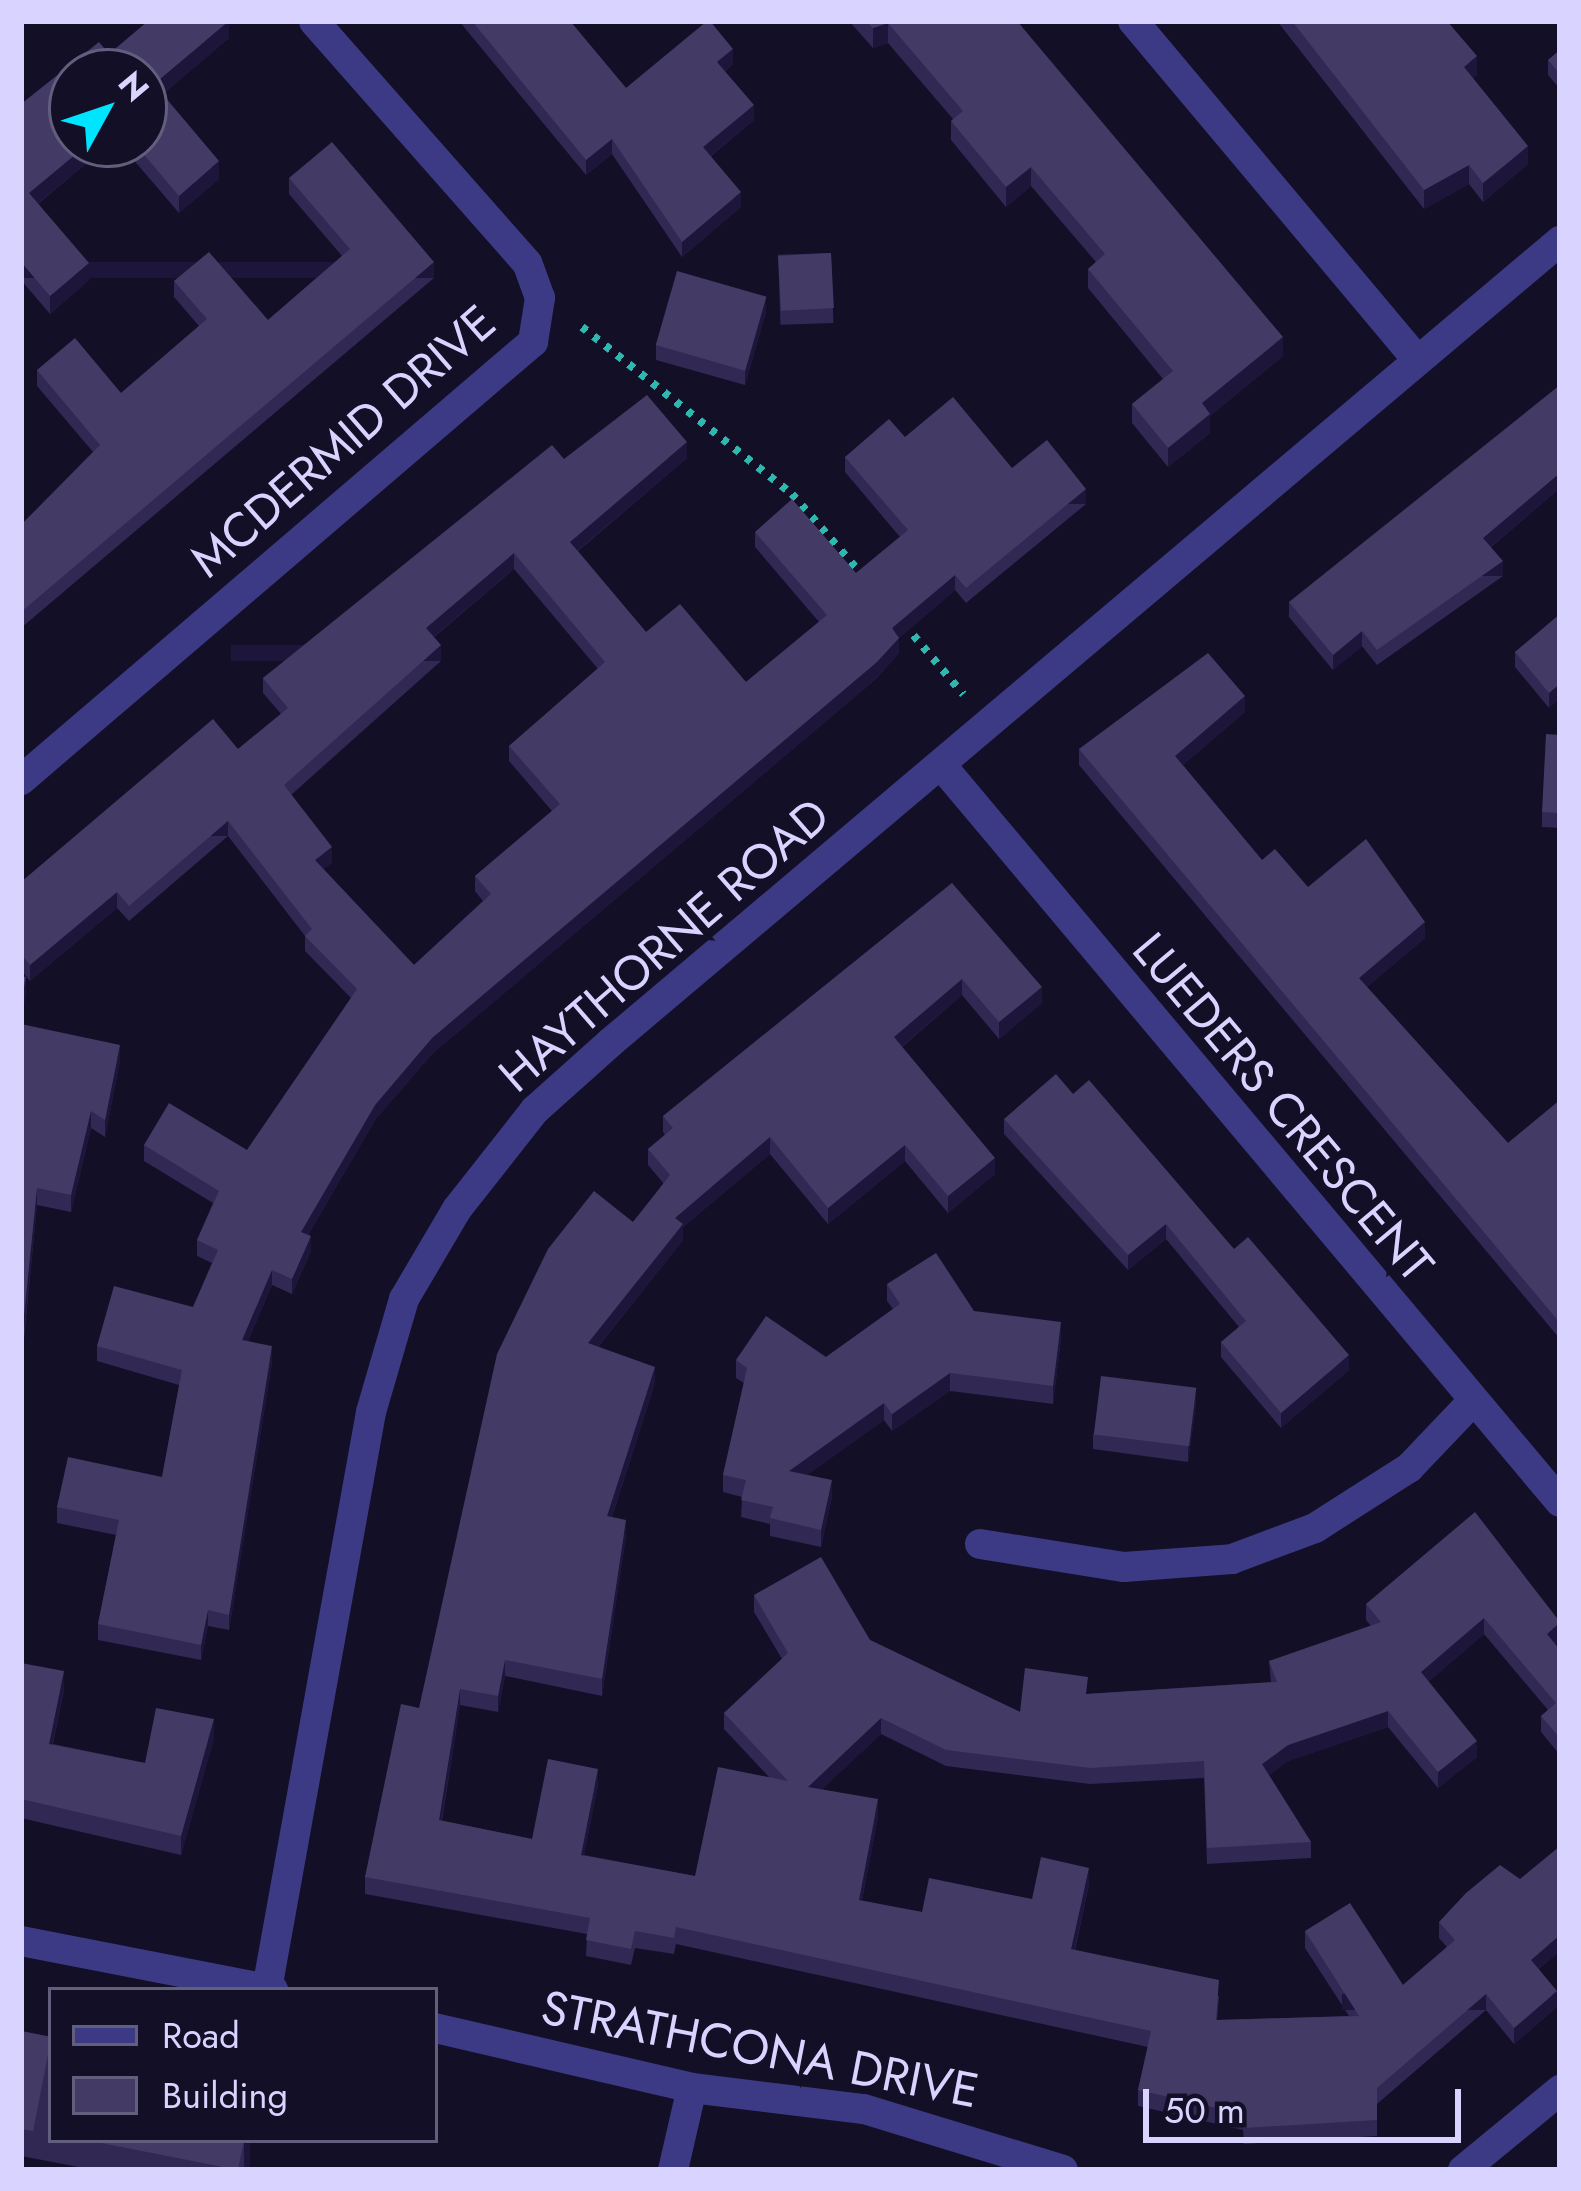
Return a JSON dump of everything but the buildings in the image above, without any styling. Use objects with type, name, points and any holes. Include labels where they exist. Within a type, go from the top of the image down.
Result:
[{"type":"street","name":"MCDERMID DRIVE","points":[[21,780],[533,342],[540,298],[527,262],[314,21]]},
{"type":"street","points":[[1133,21],[1417,360]]},
{"type":"street","name":"HAYTHORNE ROAD","points":[[270,1987],[371,1412],[404,1299],[535,1110],[1560,241]]},
{"type":"street","name":"LUEDERS CRESCENT","points":[[942,766],[1472,1403],[1560,1502]]},
{"type":"street","points":[[980,1544],[1124,1567],[1232,1559],[1315,1528],[1409,1468],[1472,1403]]},
{"type":"street","points":[[21,1941],[260,1987]]},
{"type":"street","name":"STRATHCONA DRIVE","points":[[438,2029],[692,2087],[864,2109],[1064,2170]]},
{"type":"street","points":[[673,2170],[692,2087]]},
{"type":"street","points":[[1463,2170],[1560,2090]]},
{"type":"path","points":[[582,327],[792,494],[876,592]]},
{"type":"path","points":[[891,609],[963,694]]}]
